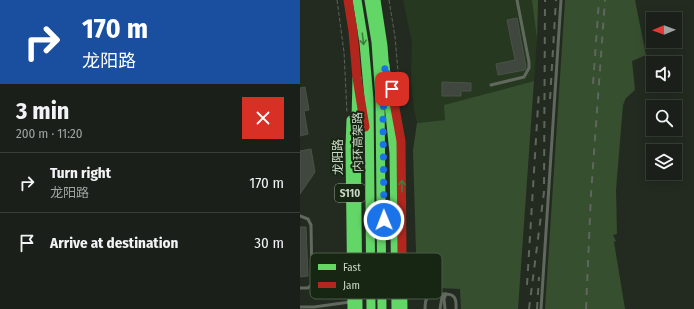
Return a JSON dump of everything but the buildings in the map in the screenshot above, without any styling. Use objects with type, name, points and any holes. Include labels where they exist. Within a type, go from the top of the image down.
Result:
[{"type":"main road","name":"龙阳路","points":[[348,0],[367,144],[369,253]]},
{"type":"main road","name":"内环高架路","points":[[357,0],[364,43],[368,99],[369,253]]},
{"type":"main road","name":"内环高架路","points":[[369,0],[376,42],[380,99],[383,253]]},
{"type":"main road","points":[[376,0],[385,65],[394,153],[395,253]]},
{"type":"main road","points":[[384,253],[383,120],[385,65]]},
{"type":"main road","points":[[385,65],[395,101],[402,141],[403,253]]},
{"type":"main road","name":"龙阳路","points":[[351,253],[350,147],[351,121],[358,78]]},
{"type":"main road","points":[[357,253],[356,121],[358,78]]},
{"type":"main road","points":[[358,299],[358,309]]},
{"type":"main road","name":"龙阳路","points":[[370,299],[370,309]]},
{"type":"main road","name":"内环高架路","points":[[370,299],[370,309]]},
{"type":"main road","points":[[384,299],[384,309]]},
{"type":"main road","name":"内环高架路","points":[[384,299],[384,309]]},
{"type":"main road","points":[[396,299],[396,309]]},
{"type":"main road","points":[[403,299],[403,309]]},
{"type":"lane","points":[[491,85],[524,77],[529,68],[517,0]]},
{"type":"lane","points":[[541,309],[561,0]]},
{"type":"lane","points":[[300,216],[308,219],[310,225],[311,253]]},
{"type":"lane","points":[[300,288],[308,288],[310,286]]},
{"type":"lane","points":[[442,294],[453,296],[456,300],[456,309]]},
{"type":"lane","points":[[442,297],[446,294]]},
{"type":"lane","points":[[445,309],[444,299],[446,294]]},
{"type":"lane","points":[[425,309],[426,299]]},
{"type":"lane","points":[[440,309],[442,299]]},
{"type":"lane","points":[[300,307],[352,305]]},
{"type":"shaded area","points":[[403,0],[532,0],[537,40],[534,81],[445,105],[445,120],[417,123],[411,81],[412,43]]},
{"type":"shaded area","points":[[532,0],[538,0],[537,40]]},
{"type":"shaded area","points":[[565,0],[635,0],[646,55],[632,61],[635,90],[626,98],[623,105],[616,190],[617,234],[613,235],[616,241],[614,242],[625,309],[545,309]]},
{"type":"shaded area","points":[[534,81],[518,309],[461,309],[460,289],[442,288],[442,253],[416,253],[413,150],[417,123],[445,120],[444,105]]},
{"type":"railway","points":[[529,309],[544,192],[545,0]]},
{"type":"railway","points":[[550,99],[556,0]]},
{"type":"railway","points":[[593,84],[599,0]]},
{"type":"railway","points":[[586,309],[591,194],[605,0]]},
{"type":"railway","points":[[527,285],[539,90]]},
{"type":"railway","points":[[537,309],[539,277]]},
{"type":"traffic: fast","points":[[357,0],[364,43],[369,99],[370,253]]},
{"type":"traffic: fast","points":[[369,0],[376,42],[380,99],[381,253]]},
{"type":"traffic: fast","points":[[376,0],[383,46],[385,73]]},
{"type":"traffic: fast","points":[[385,65],[394,153],[395,253]]},
{"type":"traffic: fast","points":[[357,78],[357,253]]},
{"type":"traffic: fast","points":[[351,120],[351,253]]},
{"type":"traffic: fast","points":[[352,299],[352,309]]},
{"type":"traffic: fast","points":[[358,299],[358,309]]},
{"type":"traffic: fast","points":[[371,299],[371,309]]},
{"type":"traffic: fast","points":[[382,299],[382,309]]},
{"type":"traffic: fast","points":[[396,299],[396,309]]},
{"type":"traffic: fast","points":[[403,299],[403,309]]},
{"type":"traffic: jam","points":[[348,0],[353,31],[357,78],[365,127]]},
{"type":"traffic: jam","points":[[391,86],[401,141],[402,253]]},
{"type":"route","points":[[384,220],[383,120],[385,65],[392,89]]}]
